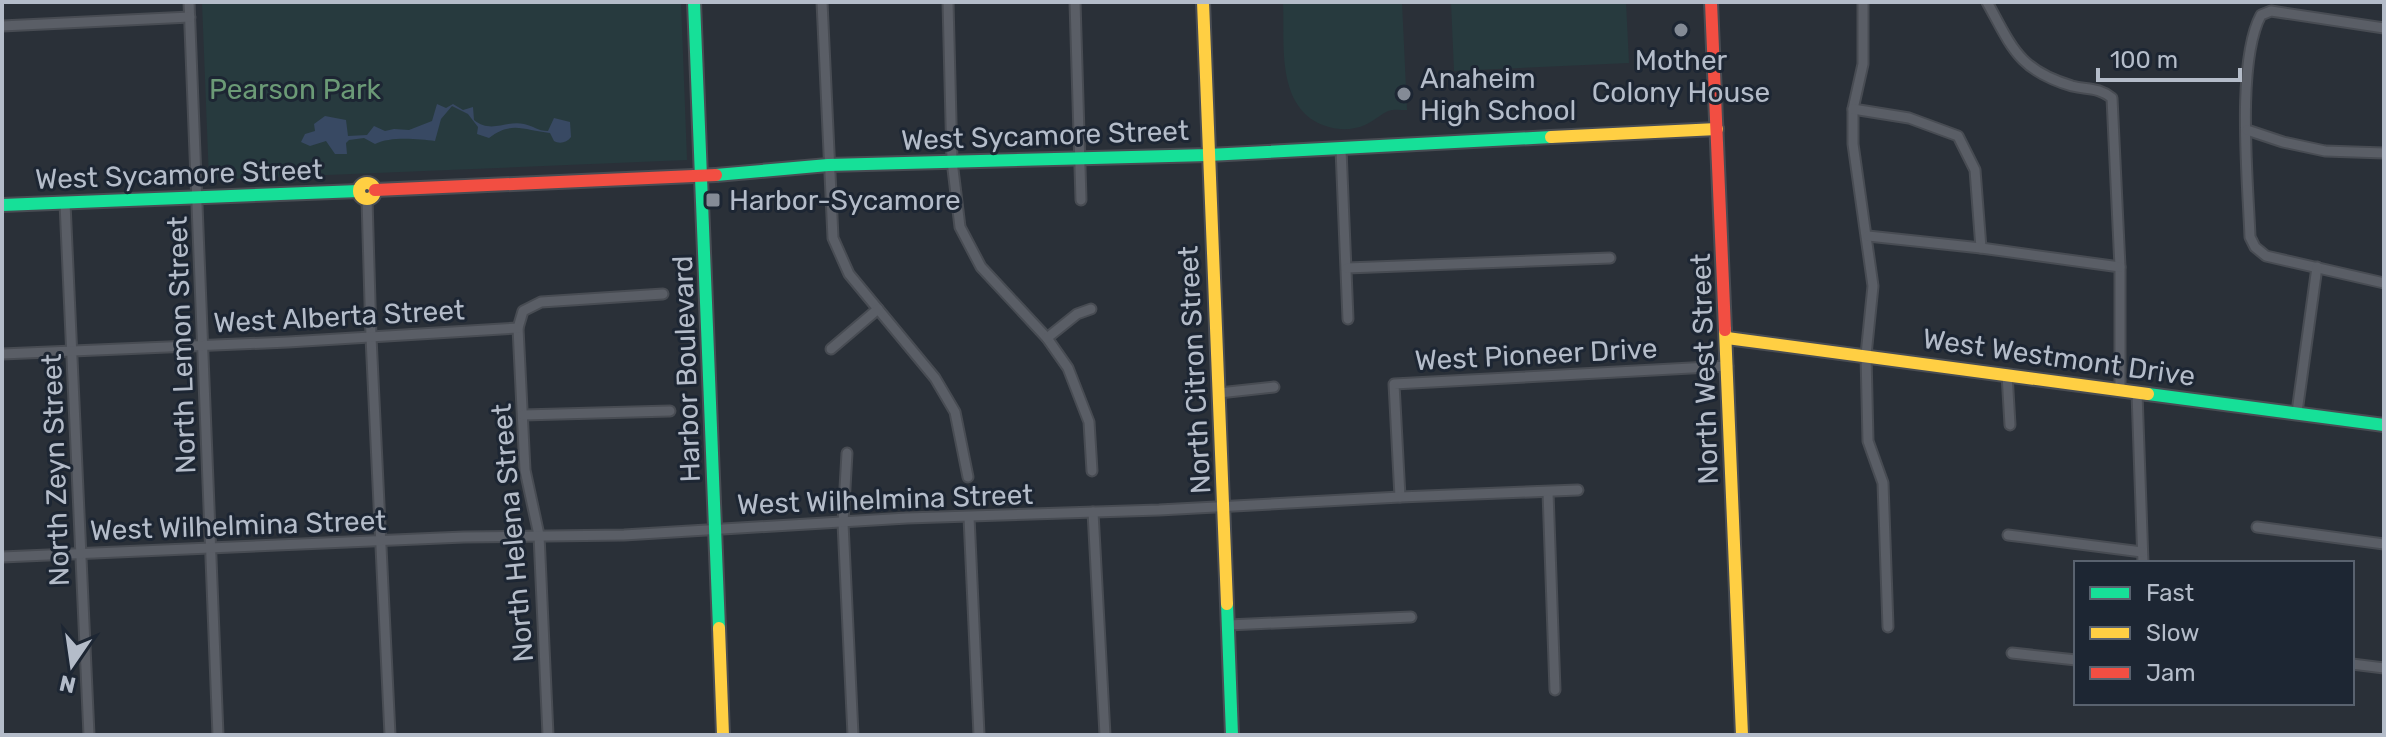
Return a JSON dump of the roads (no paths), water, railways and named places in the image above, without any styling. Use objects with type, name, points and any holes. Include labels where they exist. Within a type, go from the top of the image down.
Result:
[{"type":"street","name":"North Lemon Street","points":[[189,2],[218,735]]},
{"type":"street","name":"Harbor Boulevard","points":[[694,2],[723,735]]},
{"type":"street","points":[[822,2],[833,238],[849,274],[935,378],[955,412],[968,477]]},
{"type":"street","points":[[948,2],[952,161],[960,227],[981,267],[1047,338],[1068,368],[1082,400],[1091,434],[1092,471]]},
{"type":"street","points":[[1075,2],[1081,200]]},
{"type":"street","name":"North Citron Street","points":[[1203,2],[1232,735]]},
{"type":"street","name":"North West Street","points":[[1711,2],[1742,734]]},
{"type":"street","points":[[1863,2],[1863,64],[1853,109],[1853,144],[1873,286],[1866,355],[1868,441],[1883,483],[1888,627]]},
{"type":"street","points":[[1987,2],[2016,54],[2034,71],[2082,89],[2102,90],[2112,98],[2120,267],[2120,390]]},
{"type":"street","points":[[2384,28],[2271,11],[2261,15],[2252,42],[2247,82],[2250,237],[2255,247],[2266,256],[2384,283]]},
{"type":"street","points":[[2,26],[190,17]]},
{"type":"street","points":[[1853,109],[1909,118],[1958,136],[1975,170],[1981,248]]},
{"type":"street","name":"West Sycamore Street","points":[[2,205],[367,194],[701,176],[828,165],[1208,155],[1717,129]]},
{"type":"street","points":[[2247,130],[2325,151],[2384,153]]},
{"type":"street","points":[[1341,149],[1348,319]]},
{"type":"street","points":[[367,194],[390,735]]},
{"type":"street","name":"North Zeyn Street","points":[[65,203],[89,735]]},
{"type":"street","points":[[1868,236],[2120,267]]},
{"type":"street","points":[[1347,268],[1610,258]]},
{"type":"street","points":[[2297,412],[2317,267]]},
{"type":"street","points":[[518,328],[523,311],[541,302],[663,294]]},
{"type":"street","points":[[831,349],[878,309]]},
{"type":"street","points":[[1047,338],[1077,314],[1091,309]]},
{"type":"street","name":"West Alberta Street","points":[[2,354],[518,328]]},
{"type":"street","name":"North Helena Street","points":[[518,328],[525,470],[539,535],[548,735]]},
{"type":"street","name":"West Westmont Drive","points":[[1727,338],[2384,425]]},
{"type":"street","name":"West Pioneer Drive","points":[[1400,497],[1394,384],[1728,366]]},
{"type":"street","points":[[2007,374],[2010,425]]},
{"type":"street","points":[[1219,393],[1274,387]]},
{"type":"street","points":[[2137,393],[2143,561]]},
{"type":"street","points":[[523,415],[670,411]]},
{"type":"street","points":[[847,453],[843,523],[853,735]]},
{"type":"street","name":"West Wilhelmina Street","points":[[2,557],[539,535],[624,535],[717,528],[1578,490]]},
{"type":"street","points":[[1548,492],[1555,690]]},
{"type":"street","points":[[1093,512],[1105,735]]},
{"type":"street","points":[[969,517],[979,735]]},
{"type":"street","points":[[2257,527],[2384,544]]},
{"type":"street","points":[[2008,535],[2142,552]]},
{"type":"street","points":[[1228,625],[1411,617]]},
{"type":"street","points":[[2012,653],[2074,660]]},
{"type":"street","points":[[2354,664],[2384,668]]},
{"type":"street","points":[[1742,734],[1749,735]]},
{"type":"water","points":[[437,104],[446,108],[453,104],[463,110],[473,107],[474,120],[486,126],[517,123],[548,131],[554,118],[570,122],[571,137],[565,142],[558,142],[550,133],[512,128],[489,138],[477,134],[478,127],[468,114],[452,106],[441,119],[435,141],[396,139],[375,144],[364,138],[349,140],[346,143],[347,154],[335,154],[326,141],[310,146],[301,142],[305,134],[315,131],[314,124],[325,116],[346,120],[348,136],[367,135],[374,126],[385,131],[409,130],[432,121]]},
{"type":"place","name":"Mother Colony House","points":[[1681,30]]},
{"type":"place","name":"Anaheim High School","points":[[1404,94]]},
{"type":"place","name":"Harbor-Sycamore","points":[[713,200]]},
{"type":"park label","name":"Pearson Park","points":[[295,89]]}]
